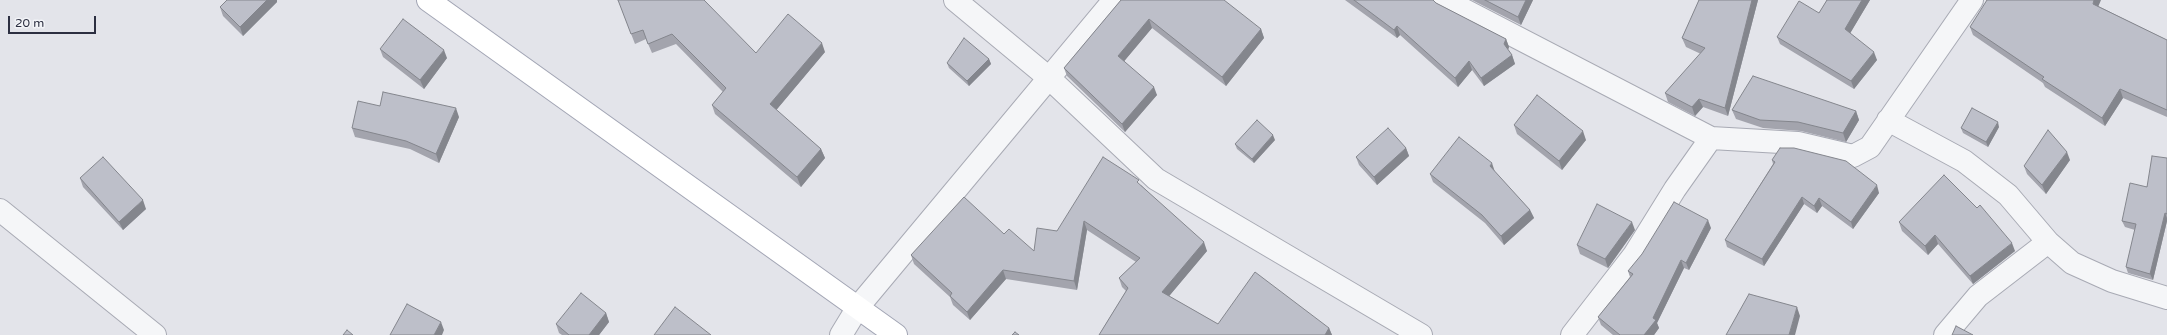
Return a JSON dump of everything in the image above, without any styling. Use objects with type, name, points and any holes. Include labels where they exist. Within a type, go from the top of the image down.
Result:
[{"type":"main road","points":[[428,0],[896,335]]},
{"type":"street","points":[[955,0],[1049,78],[1156,179],[1421,335]]},
{"type":"street","points":[[841,335],[858,307],[1114,0]]},
{"type":"street","points":[[1444,0],[1711,138],[1798,142],[1853,156],[1870,147],[1972,0]]},
{"type":"street","points":[[1888,120],[1964,160],[2008,196],[2048,242],[2072,263],[2112,281],[2167,298]]},
{"type":"street","points":[[1572,335],[1634,255],[1675,189],[1711,138]]},
{"type":"street","points":[[0,210],[155,335]]},
{"type":"street","points":[[1945,335],[1978,296],[2048,242]]},
{"type":"building","points":[[227,0],[267,0],[240,27],[220,7]]},
{"type":"building","points":[[618,0],[704,0],[756,53],[788,14],[822,43],[770,104],[821,149],[797,177],[712,105],[726,88],[672,34],[648,44],[643,30],[631,34]]},
{"type":"building","points":[[1121,0],[1224,0],[1261,29],[1222,77],[1149,19],[1118,56],[1154,87],[1122,124],[1064,68]]},
{"type":"building","points":[[1354,0],[1433,0],[1436,3],[1506,39],[1504,44],[1512,55],[1481,78],[1469,61],[1455,78],[1397,26],[1394,30]]},
{"type":"building","points":[[1485,0],[1526,0],[1518,17]]},
{"type":"building","points":[[1699,0],[1752,0],[1725,108],[1699,99],[1692,107],[1665,93],[1705,48],[1682,38]]},
{"type":"building","points":[[1827,0],[1862,0],[1845,29],[1874,52],[1851,81],[1777,37],[1799,1],[1819,13]]},
{"type":"building","points":[[1987,0],[2094,0],[2093,4],[2167,40],[2167,110],[2120,89],[2102,118],[2042,79],[2044,77],[1970,27]]},
{"type":"building","points":[[403,19],[444,50],[420,80],[380,49]]},
{"type":"building","points":[[964,38],[989,59],[967,81],[947,63]]},
{"type":"building","points":[[1753,76],[1856,111],[1843,133],[1798,122],[1760,120],[1732,110]]},
{"type":"building","points":[[383,92],[456,108],[436,154],[406,141],[352,128],[358,101],[380,106]]},
{"type":"building","points":[[1537,95],[1583,131],[1559,161],[1514,125]]},
{"type":"building","points":[[1972,108],[1998,122],[1986,142],[1961,128]]},
{"type":"building","points":[[1257,120],[1273,135],[1252,159],[1235,144]]},
{"type":"building","points":[[1388,128],[1406,148],[1374,177],[1356,157]]},
{"type":"building","points":[[2048,130],[2067,152],[2042,185],[2024,166]]},
{"type":"building","points":[[1459,137],[1492,163],[1490,166],[1530,210],[1501,236],[1482,215],[1430,174]]},
{"type":"building","points":[[1780,148],[1794,148],[1846,161],[1877,185],[1851,222],[1819,198],[1814,206],[1802,197],[1762,259],[1725,240],[1775,162],[1772,160]]},
{"type":"building","points":[[2152,156],[2167,158],[2167,214],[2165,213],[2150,274],[2126,267],[2136,224],[2122,221],[2130,183],[2147,187]]},
{"type":"building","points":[[103,157],[143,200],[119,222],[80,178]]},
{"type":"building","points":[[1103,157],[1139,180],[1137,182],[1204,242],[1162,292],[1218,324],[1255,272],[1329,328],[1325,335],[1099,335],[1128,288],[1119,278],[1140,258],[1084,221],[1074,281],[1003,270],[967,312],[950,296],[952,293],[911,255],[964,197],[1004,234],[1009,229],[1034,251],[1037,228],[1057,231]]},
{"type":"building","points":[[1944,175],[1977,208],[1980,205],[2012,243],[1970,276],[1935,235],[1925,246],[1899,222]]},
{"type":"building","points":[[1674,202],[1708,220],[1686,263],[1681,260],[1653,318],[1656,320],[1644,335],[1620,335],[1598,317],[1633,274],[1628,271],[1642,254]]},
{"type":"building","points":[[1597,204],[1632,222],[1605,259],[1577,245]]},
{"type":"building","points":[[581,293],[606,313],[589,335],[569,335],[556,324]]},
{"type":"building","points":[[1749,294],[1797,307],[1789,335],[1726,335]]},
{"type":"building","points":[[407,304],[441,322],[434,335],[390,335]]},
{"type":"building","points":[[675,307],[711,335],[654,335]]},
{"type":"building","points":[[1956,326],[1973,335],[1952,335]]},
{"type":"building","points":[[347,330],[353,335],[343,335]]},
{"type":"building","points":[[1015,332],[1019,335],[1012,335]]}]
